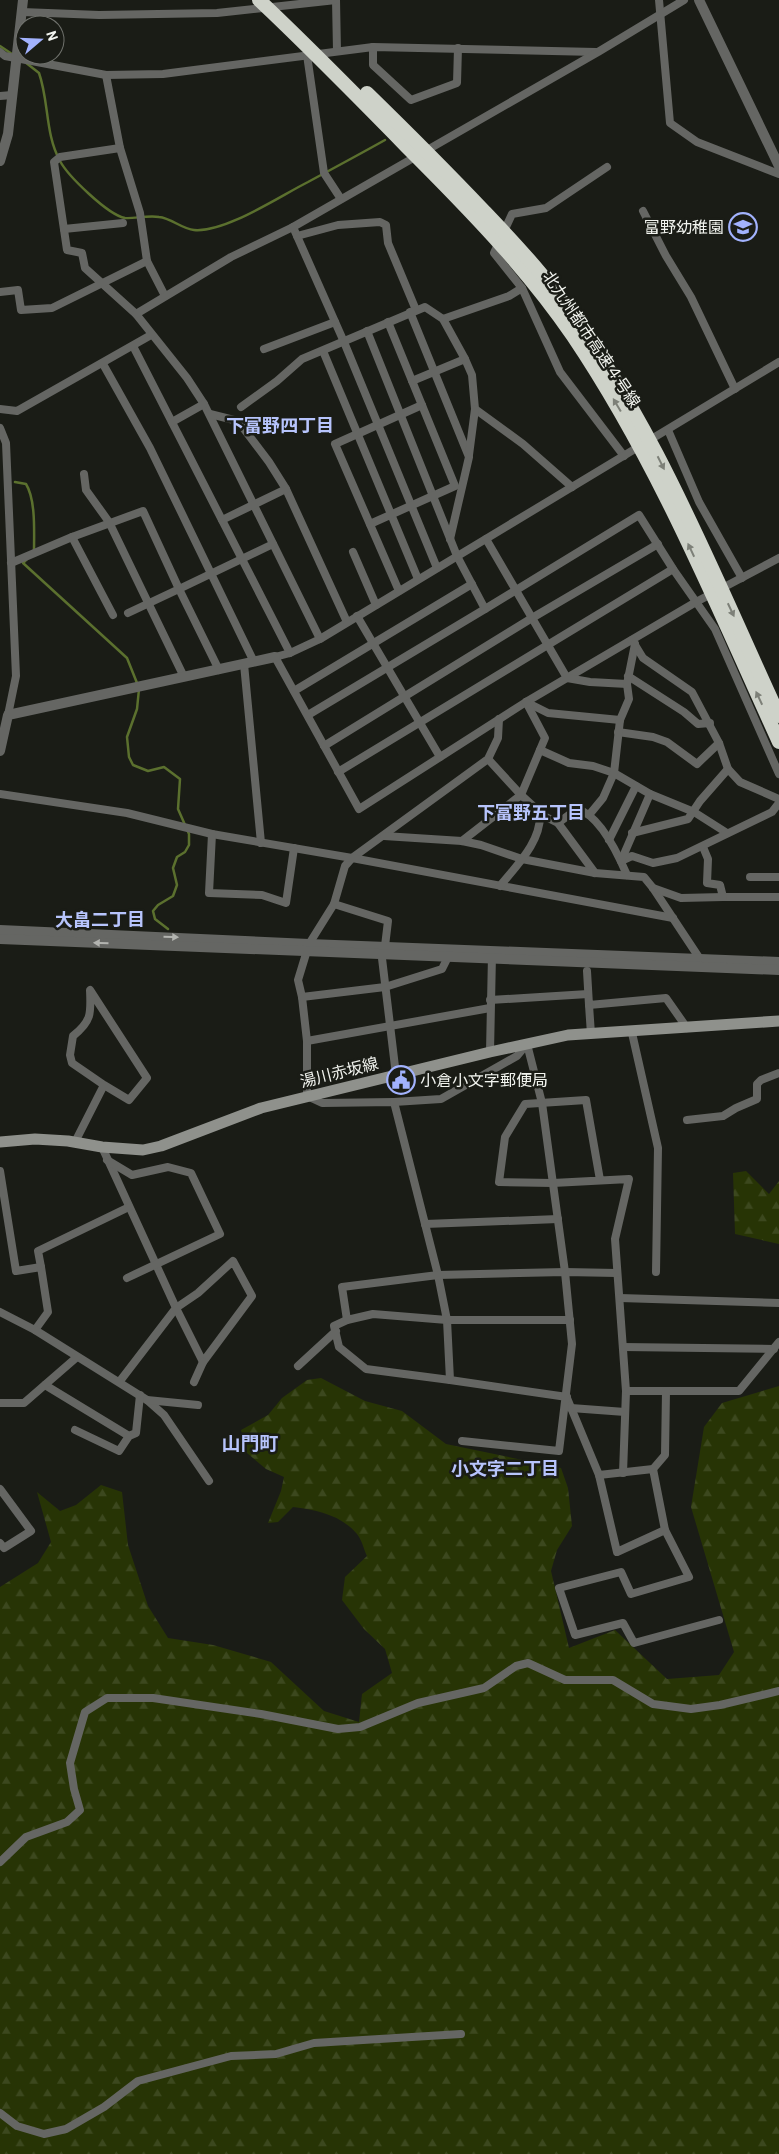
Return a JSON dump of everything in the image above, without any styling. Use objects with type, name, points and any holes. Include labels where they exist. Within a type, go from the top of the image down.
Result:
[{"type":"highway","name":"北九州都市高速４号線","points":[[259,0],[302,40],[500,243],[532,280],[572,335],[616,403],[651,467],[779,742]]},
{"type":"highway","name":"北九州都市高速４号線","points":[[272,0],[433,157],[550,285],[576,321],[611,373],[661,462],[779,716]]},
{"type":"main road","name":"湯川赤坂線","points":[[0,1142],[35,1139],[143,1150],[161,1146],[261,1108],[490,1052],[568,1035],[779,1022]]},
{"type":"street","points":[[22,15],[23,0]]},
{"type":"street","points":[[22,12],[99,15],[216,13],[336,0],[337,51]]},
{"type":"street","points":[[659,0],[670,123],[697,142],[779,174]]},
{"type":"street","points":[[136,314],[231,257],[293,227],[598,52],[684,0]]},
{"type":"street","points":[[699,0],[779,166]]},
{"type":"street","points":[[65,65],[106,75],[164,74],[373,47],[598,52]]},
{"type":"street","points":[[373,47],[373,65],[411,100],[457,82],[458,48]]},
{"type":"street","points":[[0,52],[5,56],[15,53]]},
{"type":"street","points":[[307,55],[326,176],[341,199]]},
{"type":"street","points":[[0,161],[8,134],[15,64]]},
{"type":"street","points":[[106,75],[120,148],[140,212],[147,261],[166,296]]},
{"type":"street","points":[[0,96],[12,95]]},
{"type":"street","points":[[120,148],[60,157],[54,162],[67,250],[82,253],[85,268],[136,314],[150,335],[188,378],[210,414],[320,639]]},
{"type":"street","points":[[607,167],[546,208],[512,214],[494,253],[522,288],[560,372],[624,456]]},
{"type":"street","points":[[643,211],[666,256],[691,297],[734,389]]},
{"type":"street","points":[[297,236],[338,225],[380,222],[386,225],[388,243],[434,372],[469,457]]},
{"type":"street","points":[[64,229],[123,223]]},
{"type":"street","points":[[293,227],[344,342],[437,568]]},
{"type":"street","points":[[0,292],[18,290],[21,310],[52,308],[147,261]]},
{"type":"street","points":[[443,319],[509,296],[522,288]]},
{"type":"street","points":[[241,407],[277,381],[302,359],[425,307],[443,319],[472,375],[475,409],[469,457],[450,540]]},
{"type":"street","points":[[264,349],[335,322]]},
{"type":"street","points":[[370,524],[455,486],[388,322]]},
{"type":"street","points":[[367,331],[450,540],[486,609]]},
{"type":"street","points":[[0,409],[16,411],[103,364],[150,335]]},
{"type":"street","points":[[133,346],[290,653]]},
{"type":"street","points":[[323,350],[418,579]]},
{"type":"street","points":[[412,381],[465,359]]},
{"type":"street","points":[[8,715],[290,653],[320,639],[779,362]]},
{"type":"street","points":[[103,364],[150,448],[211,573],[249,663],[262,843]]},
{"type":"street","points":[[172,422],[204,404]]},
{"type":"street","points":[[399,591],[335,444],[422,405]]},
{"type":"street","points":[[475,409],[523,444],[572,487]]},
{"type":"street","points":[[210,414],[238,421],[269,462],[286,489],[347,622]]},
{"type":"street","points":[[0,428],[6,443],[16,676],[0,751]]},
{"type":"street","points":[[668,430],[699,502],[742,578]]},
{"type":"street","points":[[84,474],[86,490],[108,522],[184,677]]},
{"type":"street","points":[[222,520],[286,489]]},
{"type":"street","points":[[0,497],[8,493]]},
{"type":"street","points":[[11,563],[72,536],[143,511],[219,670]]},
{"type":"street","points":[[308,715],[516,592],[640,515],[673,569],[716,628],[779,774]]},
{"type":"street","points":[[72,536],[114,616]]},
{"type":"street","points":[[486,539],[567,678],[590,682],[628,680],[684,712],[698,724],[710,723]]},
{"type":"street","points":[[128,613],[273,544]]},
{"type":"street","points":[[324,746],[532,618],[658,544]]},
{"type":"street","points":[[353,552],[376,604]]},
{"type":"street","points":[[274,657],[360,809],[526,702],[633,642],[696,602],[779,558]]},
{"type":"street","points":[[338,772],[673,569]]},
{"type":"street","points":[[294,691],[472,584]]},
{"type":"street","points":[[357,616],[440,757]]},
{"type":"street","points":[[588,814],[603,798],[614,773],[620,720],[629,699],[628,680],[633,642]]},
{"type":"street","points":[[633,642],[643,658],[692,692],[719,742],[728,769],[740,782],[779,799]]},
{"type":"street","points":[[526,702],[548,713],[620,720]]},
{"type":"street","points":[[462,841],[521,795],[545,738],[526,702]]},
{"type":"street","points":[[499,719],[498,738],[488,759],[352,858],[345,866],[334,904],[308,948],[298,980],[307,1041],[307,1096],[322,1103],[441,1099],[517,1056],[527,1044]]},
{"type":"street","points":[[618,732],[653,737],[667,742],[696,764],[719,742]]},
{"type":"street","points":[[540,750],[569,763],[593,766],[614,773],[650,794],[694,812],[727,833]]},
{"type":"street","points":[[488,759],[521,795],[540,812],[558,822],[595,873]]},
{"type":"street","points":[[632,833],[688,819],[700,801],[728,769]]},
{"type":"street","points":[[609,840],[636,786]]},
{"type":"street","points":[[0,794],[127,813],[212,834],[673,918]]},
{"type":"street","points":[[622,861],[632,833],[650,794]]},
{"type":"street","points":[[622,861],[632,856],[653,863],[677,858],[772,812],[779,803]]},
{"type":"street","points":[[558,822],[577,809],[586,811],[615,847],[627,875]]},
{"type":"street","points":[[500,886],[522,859],[535,838],[540,820],[540,812]]},
{"type":"street","points":[[212,834],[209,893],[262,895],[286,903],[294,848]]},
{"type":"street","points":[[384,836],[462,841],[482,845],[522,859],[595,873],[644,877],[700,959]]},
{"type":"street","points":[[703,847],[708,859],[707,883],[720,885],[723,897]]},
{"type":"street","points":[[750,877],[779,877]]},
{"type":"street","points":[[653,888],[682,898],[779,897]]},
{"type":"street","points":[[334,904],[388,921],[382,949],[396,1075]]},
{"type":"street","points":[[0,930],[308,948]]},
{"type":"street","points":[[0,939],[382,949],[779,970]]},
{"type":"street","points":[[382,949],[448,957],[492,955],[779,962]]},
{"type":"street","points":[[490,1052],[492,955]]},
{"type":"street","points":[[302,997],[385,987],[442,969],[448,957]]},
{"type":"street","points":[[587,971],[591,1034]]},
{"type":"street","points":[[90,990],[147,1078],[129,1100],[104,1085],[72,1063],[70,1055],[73,1036],[85,1027],[91,1014],[90,990]]},
{"type":"street","points":[[307,1041],[390,1026],[490,1004],[588,994]]},
{"type":"street","points":[[589,1005],[666,998],[687,1028]]},
{"type":"street","points":[[632,1032],[658,1148],[656,1272]]},
{"type":"street","points":[[462,1441],[559,1452],[572,1344],[566,1272],[542,1103],[527,1044]]},
{"type":"street","points":[[687,1120],[724,1116],[736,1108],[757,1099],[757,1084],[761,1080],[779,1073]]},
{"type":"street","points":[[75,1142],[104,1085]]},
{"type":"street","points":[[600,1180],[586,1100],[524,1104],[505,1136],[499,1182],[553,1183],[629,1179],[615,1239],[626,1391],[623,1473]]},
{"type":"street","points":[[394,1102],[438,1276],[447,1320],[450,1380]]},
{"type":"street","points":[[102,1147],[203,1362]]},
{"type":"street","points":[[107,1160],[132,1175],[168,1167],[191,1173],[220,1234],[127,1278]]},
{"type":"street","points":[[0,1171],[16,1271],[41,1267]]},
{"type":"street","points":[[35,1330],[48,1312],[38,1251],[129,1207]]},
{"type":"street","points":[[425,1224],[558,1219]]},
{"type":"street","points":[[120,1381],[176,1308],[198,1293],[233,1261],[252,1296],[203,1362],[194,1382]]},
{"type":"street","points":[[347,1320],[342,1287],[438,1276],[566,1272],[617,1273]]},
{"type":"street","points":[[620,1298],[779,1303]]},
{"type":"street","points":[[0,1312],[35,1330],[120,1381],[147,1400],[164,1415],[209,1481]]},
{"type":"street","points":[[566,1397],[366,1369],[339,1347],[334,1326],[347,1320],[373,1314],[447,1320],[570,1320]]},
{"type":"street","points":[[298,1366],[336,1331]]},
{"type":"street","points":[[623,1347],[776,1346]]},
{"type":"street","points":[[626,1391],[739,1391],[776,1346]]},
{"type":"street","points":[[0,1403],[24,1403],[77,1356]]},
{"type":"street","points":[[45,1385],[129,1436]]},
{"type":"street","points":[[598,1475],[653,1469],[665,1455],[666,1391]]},
{"type":"street","points":[[75,1430],[119,1451],[129,1436],[136,1433],[140,1395]]},
{"type":"street","points":[[566,1397],[598,1475],[617,1552],[665,1530]]},
{"type":"street","points":[[147,1400],[198,1406]]},
{"type":"street","points":[[571,1408],[625,1412]]},
{"type":"street","points":[[653,1469],[665,1530],[689,1577],[631,1594],[621,1572],[559,1588],[575,1635],[623,1623],[634,1643],[719,1620]]},
{"type":"street","points":[[0,1489],[31,1531],[4,1548],[0,1543]]},
{"type":"street","points":[[0,1862],[26,1837],[67,1822],[80,1810],[70,1763],[85,1712],[107,1698],[153,1698],[261,1714],[338,1730],[360,1727],[418,1703],[484,1688],[516,1666],[528,1664],[565,1680],[613,1680],[653,1704],[691,1708],[720,1705],[779,1691]]},
{"type":"street","points":[[0,2113],[17,2126],[44,2134],[66,2129],[104,2107],[138,2081],[231,2056],[276,2054],[314,2043],[461,2034]]},
{"type":"green space","points":[[746,1171],[769,1194],[779,1181],[779,1244],[735,1234],[733,1173]]},
{"type":"green space","points":[[321,1378],[365,1401],[402,1411],[446,1444],[561,1468],[568,1488],[572,1526],[557,1550],[551,1571],[569,1648],[615,1630],[667,1679],[719,1675],[734,1652],[691,1507],[704,1427],[722,1403],[779,1386],[779,2154],[0,2154],[0,1587],[38,1563],[51,1542],[37,1492],[60,1511],[76,1505],[101,1485],[122,1492],[128,1545],[148,1606],[168,1638],[213,1645],[271,1662],[324,1711],[359,1722],[362,1694],[392,1673],[385,1649],[364,1629],[342,1600],[345,1577],[367,1556],[362,1542],[357,1534],[344,1522],[311,1510],[293,1507],[278,1522],[268,1523],[281,1491],[284,1477],[266,1469],[247,1453],[241,1430],[268,1415],[282,1398],[307,1380]]},
{"type":"waterway","points":[[0,46],[12,54]]},
{"type":"waterway","points":[[29,65],[39,73],[49,129],[55,151],[64,168],[99,203],[125,218],[159,217],[194,230],[221,226],[252,212],[385,140]]},
{"type":"waterway","points":[[15,482],[26,484],[29,491],[34,517],[34,552]]},
{"type":"waterway","points":[[27,559],[23,563],[127,658],[137,683]]},
{"type":"waterway","points":[[139,689],[137,709],[127,737],[129,757],[133,765],[148,771],[164,767],[180,779],[178,809],[189,834],[189,845],[185,852],[177,857],[173,868],[177,885],[173,896],[158,905],[153,911],[155,919],[168,929]]},
{"type":"place","name":"富野幼稚園","points":[[743,227]]},
{"type":"place","name":"小倉小文字郵便局","points":[[401,1080]]},
{"type":"district","name":"下富野四丁目","points":[[280,426]]},
{"type":"district","name":"下富野五丁目","points":[[531,813]]},
{"type":"district","name":"大畠二丁目","points":[[100,920]]},
{"type":"district","name":"山門町","points":[[250,1443]]},
{"type":"district","name":"小文字二丁目","points":[[505,1469]]}]
